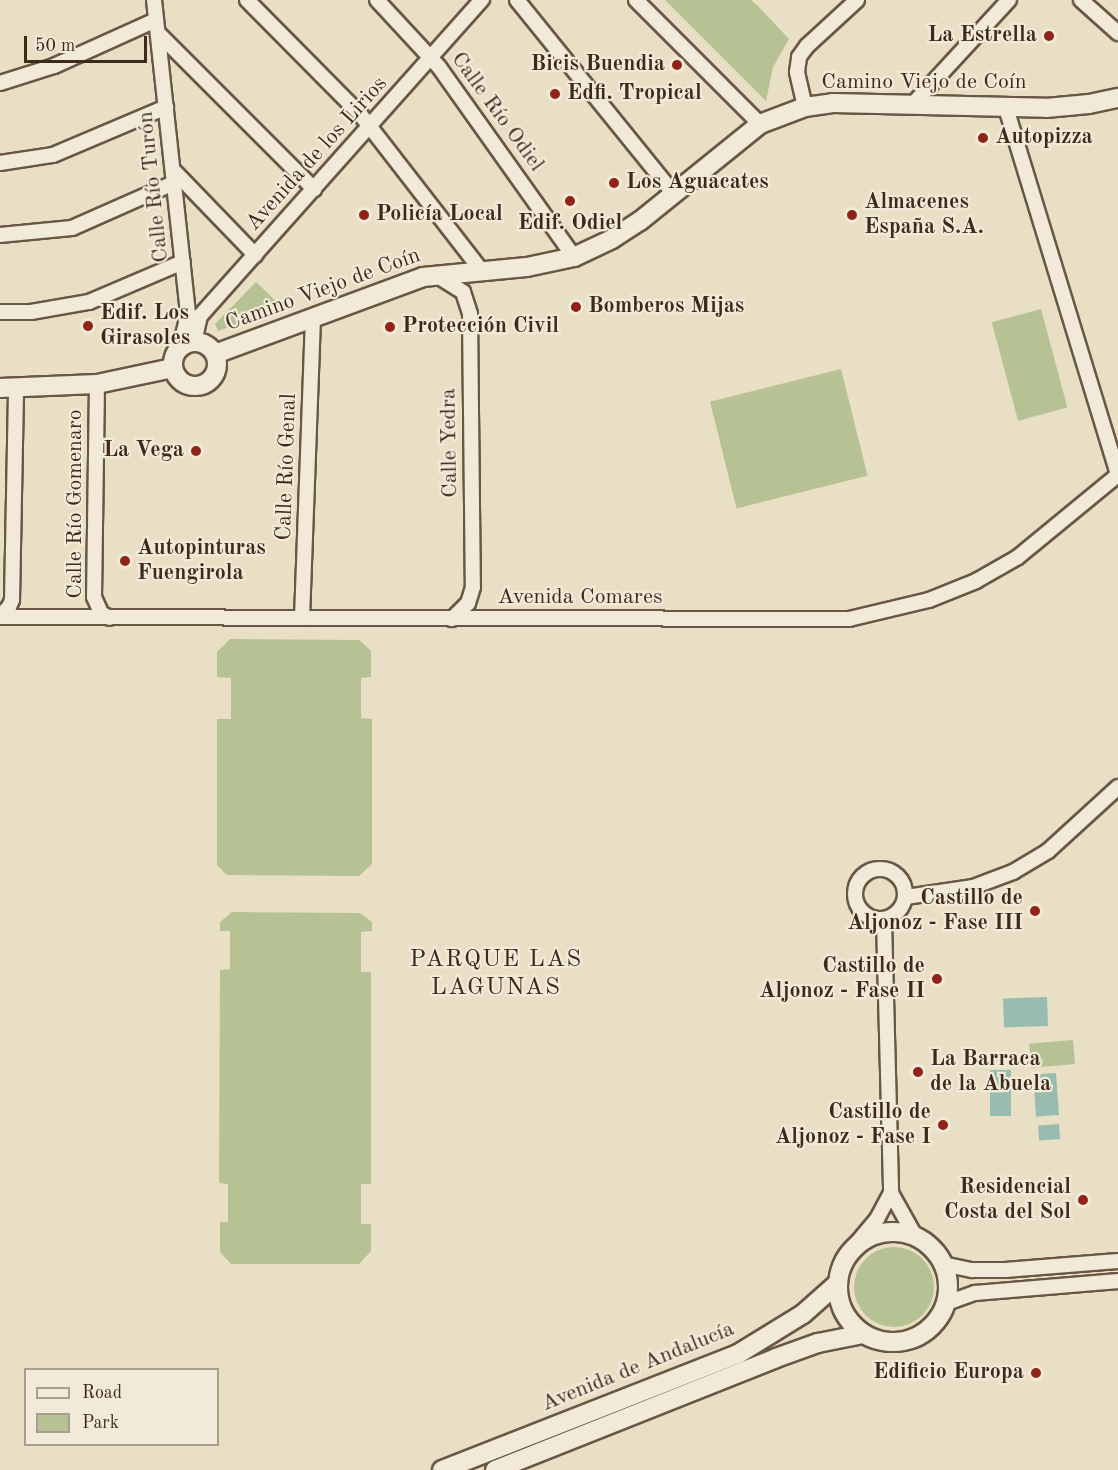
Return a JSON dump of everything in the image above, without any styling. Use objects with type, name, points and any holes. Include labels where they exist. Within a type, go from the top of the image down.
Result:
[{"type":"street","name":"Calle Río Turón","points":[[154,0],[175,177],[188,315],[187,344]]},
{"type":"street","points":[[247,0],[369,126],[482,271]]},
{"type":"street","name":"Calle Río Odiel","points":[[377,0],[432,58],[574,257]]},
{"type":"street","name":"Avenida de los Lirios","points":[[187,344],[200,316],[482,0]]},
{"type":"street","points":[[517,0],[674,194]]},
{"type":"street","points":[[636,0],[760,124]]},
{"type":"street","points":[[805,107],[797,72],[799,57],[807,46],[857,0]]},
{"type":"street","points":[[912,105],[1009,0]]},
{"type":"street","points":[[1081,0],[1118,33]]},
{"type":"street","points":[[0,82],[54,66],[157,27],[314,189]]},
{"type":"street","name":"Camino Viejo de Coín","points":[[215,354],[387,288],[436,275],[527,267],[574,257],[612,239],[674,194],[760,124],[805,107],[833,103],[1006,108],[1089,104],[1118,98]]},
{"type":"street","points":[[0,163],[53,155],[166,107]]},
{"type":"street","points":[[1006,108],[1118,475]]},
{"type":"street","points":[[0,235],[72,228],[175,177],[255,255]]},
{"type":"street","points":[[0,312],[31,312],[88,302],[183,262]]},
{"type":"street","name":"Calle Yedra","points":[[436,275],[462,292],[470,314],[473,587],[468,603],[452,619]]},
{"type":"street","name":"Calle Río Genal","points":[[302,618],[313,317]]},
{"type":"street","points":[[187,344],[206,345],[215,354],[216,368],[203,384],[196,386],[183,383],[173,368],[175,353],[187,344]]},
{"type":"street","points":[[0,616],[12,600],[8,388],[97,384],[173,368]]},
{"type":"street","name":"Calle Río Gomenaro","points":[[97,384],[94,597],[101,614],[110,618]]},
{"type":"street","name":"Avenida Comares","points":[[0,616],[826,620],[858,617],[930,600],[976,581],[1018,557],[1118,475]]},
{"type":"street","points":[[906,897],[973,887],[1013,872],[1048,851],[1118,787]]},
{"type":"street","points":[[875,869],[891,871],[903,882],[906,897],[899,912],[884,920],[867,916],[860,910],[855,894],[861,877],[875,869]]},
{"type":"street","points":[[884,920],[891,1193],[915,1236],[938,1255],[947,1272],[947,1303],[934,1325],[918,1337],[891,1342],[863,1334],[849,1322],[841,1307],[838,1283],[846,1257],[877,1219],[891,1193]]},
{"type":"street","points":[[856,1244],[872,1236],[888,1232],[915,1236]]},
{"type":"street","points":[[943,1264],[972,1270],[1005,1270],[1118,1261]]},
{"type":"street","points":[[947,1303],[975,1293],[1118,1281]]},
{"type":"street","name":"Avenida de Andalucía","points":[[442,1470],[738,1354],[803,1314],[838,1283]]},
{"type":"street","name":"Avenida de Andalucía","points":[[495,1470],[776,1358],[818,1343],[863,1334]]},
{"type":"green space","points":[[665,0],[751,0],[757,5],[789,39],[773,67],[766,101]]},
{"type":"green space","points":[[256,282],[282,307],[218,331],[215,324]]},
{"type":"green space","points":[[1041,309],[1067,408],[1018,421],[992,322]]},
{"type":"green space","points":[[841,369],[868,476],[737,508],[710,402]]},
{"type":"green space","points":[[230,639],[359,640],[371,651],[371,677],[361,678],[361,718],[372,719],[372,864],[359,876],[227,875],[217,865],[217,719],[231,719],[231,678],[217,677],[217,652]]},
{"type":"green space","points":[[232,912],[360,913],[372,922],[372,931],[361,932],[361,972],[371,972],[371,1184],[361,1184],[361,1224],[371,1224],[371,1251],[359,1264],[231,1264],[220,1252],[220,1222],[228,1222],[228,1184],[219,1183],[220,970],[230,969],[230,931],[220,931],[220,922]]},
{"type":"green space","points":[[1073,1040],[1075,1064],[1031,1068],[1029,1044]]},
{"type":"green space","points":[[894,1247],[909,1250],[922,1259],[931,1272],[934,1287],[931,1302],[922,1315],[909,1324],[894,1327],[879,1324],[866,1315],[857,1302],[854,1287],[857,1272],[866,1259],[879,1250]]},
{"type":"water","points":[[1047,997],[1048,1026],[1004,1028],[1003,999]]},
{"type":"water","points":[[990,1070],[1011,1070],[1011,1116],[990,1116]]},
{"type":"water","points":[[1056,1073],[1059,1115],[1036,1117],[1033,1075]]},
{"type":"water","points":[[1059,1124],[1060,1139],[1039,1140],[1038,1125]]},
{"type":"place","name":"La Estrella","points":[[1049,36]]},
{"type":"place","name":"Bicis Buendia","points":[[677,65]]},
{"type":"place","name":"Edfi. Tropical","points":[[555,94]]},
{"type":"place","name":"Autopizza","points":[[983,138]]},
{"type":"place","name":"Los Aguacates","points":[[614,183]]},
{"type":"place","name":"Edif. Odiel","points":[[570,201]]},
{"type":"place","name":"Policía Local","points":[[364,215]]},
{"type":"place","name":"Almacenes España S.A.","points":[[852,215]]},
{"type":"place","name":"Bomberos Mijas","points":[[576,307]]},
{"type":"place","name":"Edif. Los Girasoles","points":[[88,326]]},
{"type":"place","name":"Protección Civil","points":[[390,327]]},
{"type":"place","name":"La Vega","points":[[196,451]]},
{"type":"place","name":"Autopinturas Fuengirola","points":[[125,561]]},
{"type":"place","name":"Castillo de Aljonoz - Fase III","points":[[1035,911]]},
{"type":"place","name":"Castillo de Aljonoz - Fase II","points":[[937,979]]},
{"type":"place","name":"La Barraca de la Abuela","points":[[918,1072]]},
{"type":"place","name":"Castillo de Aljonoz - Fase I","points":[[943,1125]]},
{"type":"place","name":"Residencial Costa del Sol","points":[[1083,1200]]},
{"type":"place","name":"Edificio Europa","points":[[1036,1373]]},
{"type":"district","name":"PARQUE LAS LAGUNAS","points":[[496,975]]}]
